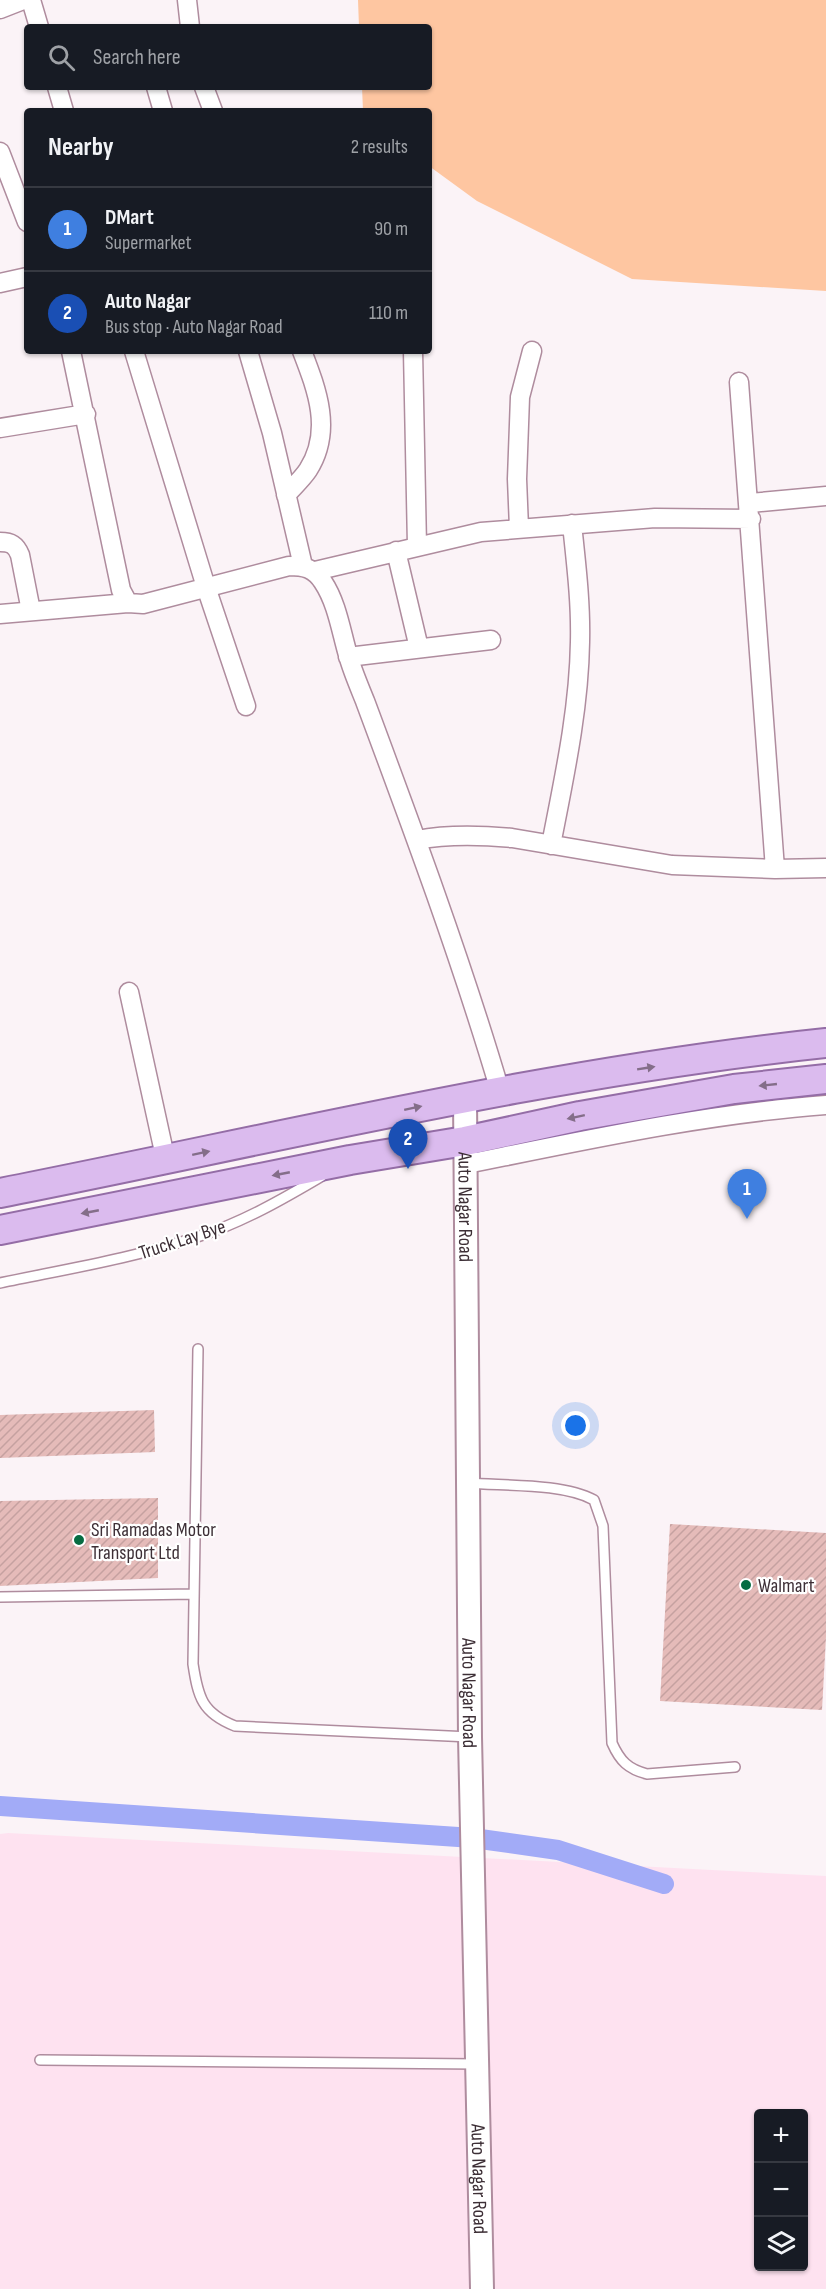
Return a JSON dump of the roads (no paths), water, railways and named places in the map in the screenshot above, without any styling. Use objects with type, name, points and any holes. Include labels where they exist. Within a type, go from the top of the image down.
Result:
[{"type":"main road","points":[[0,1193],[166,1161],[465,1097],[757,1050],[826,1043]]},
{"type":"main road","points":[[0,1230],[350,1160],[466,1152],[580,1116],[734,1089],[826,1079]]},
{"type":"street","points":[[0,9],[23,0]]},
{"type":"street","points":[[31,0],[38,24]]},
{"type":"street","points":[[187,0],[190,24]]},
{"type":"street","points":[[58,90],[63,108]]},
{"type":"street","points":[[157,90],[162,108]]},
{"type":"street","points":[[205,90],[212,108]]},
{"type":"street","points":[[0,152],[5,179],[24,216]]},
{"type":"street","points":[[0,283],[24,278]]},
{"type":"street","points":[[519,528],[517,479],[520,397],[532,351]]},
{"type":"street","points":[[72,354],[121,590],[128,603]]},
{"type":"street","points":[[135,354],[246,706]]},
{"type":"street","points":[[250,354],[272,433],[286,495],[309,569],[324,584],[331,599],[348,657],[417,840],[478,1018],[500,1091]]},
{"type":"street","points":[[286,495],[308,470],[315,456],[322,422],[316,391],[303,354]]},
{"type":"street","points":[[413,354],[417,546]]},
{"type":"street","points":[[739,382],[775,869]]},
{"type":"street","points":[[0,428],[86,414]]},
{"type":"street","points":[[0,614],[128,603],[143,604],[289,566],[309,569],[481,532],[750,511],[826,496]]},
{"type":"street","points":[[551,845],[565,770],[579,672],[579,597],[572,524]]},
{"type":"street","points":[[0,542],[10,543],[17,548],[31,611]]},
{"type":"street","points":[[396,551],[418,648]]},
{"type":"street","points":[[348,657],[491,640]]},
{"type":"street","points":[[417,840],[435,837],[485,836],[672,865],[775,869],[826,868]]},
{"type":"street","points":[[129,992],[166,1161]]},
{"type":"street","name":"Auto Nagar Road","points":[[465,1097],[470,1737],[482,2289]]},
{"type":"street","points":[[466,1152],[764,1110],[826,1105]]},
{"type":"lane","name":"Truck Lay Bye","points":[[0,1283],[141,1253],[201,1236],[275,1204],[350,1160]]},
{"type":"lane","points":[[198,1348],[193,1664],[197,1690],[206,1708],[220,1720],[235,1726],[470,1737]]},
{"type":"lane","points":[[468,1483],[565,1490],[581,1493],[594,1500],[603,1526],[612,1743],[617,1755],[624,1765],[634,1771],[648,1774],[735,1767]]},
{"type":"lane","points":[[0,1597],[194,1594]]},
{"type":"lane","points":[[40,2060],[478,2064]]},
{"type":"waterway","points":[[0,1806],[473,1838],[558,1850],[664,1884]]},
{"type":"place","name":"Auto Nagar","points":[[408,1169]]},
{"type":"place","name":"DMart","points":[[747,1219]]},
{"type":"place","name":"Sri Ramadas Motor Transport Ltd","points":[[79,1540]]},
{"type":"place","name":"Walmart","points":[[746,1585]]}]
